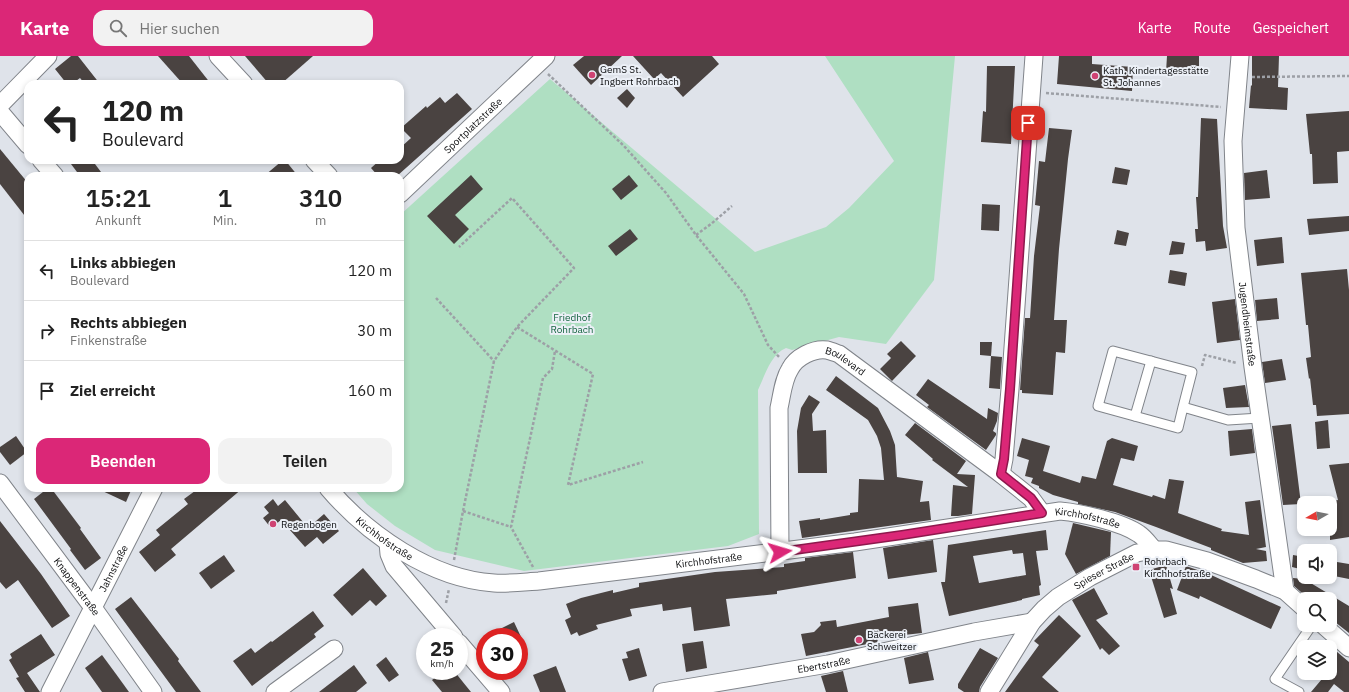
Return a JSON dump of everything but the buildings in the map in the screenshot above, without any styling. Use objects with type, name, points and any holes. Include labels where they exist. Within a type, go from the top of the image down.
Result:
[{"type":"street","points":[[24,80],[48,56]]},
{"type":"street","points":[[218,56],[240,80]]},
{"type":"street","points":[[1001,474],[1004,459],[1009,397],[1034,56]]},
{"type":"street","name":"Jugendheimstraße","points":[[1240,56],[1232,141],[1236,221],[1253,367],[1285,591]]},
{"type":"street","name":"Sportplatzstraße","points":[[404,190],[542,59]]},
{"type":"street","points":[[0,105],[24,80]]},
{"type":"street","points":[[0,112],[24,140]]},
{"type":"street","points":[[44,164],[52,172]]},
{"type":"street","points":[[318,164],[325,172]]},
{"type":"street","name":"Boulevard","points":[[780,552],[779,408],[790,368],[801,356],[815,351],[827,350],[839,354],[1001,474],[1031,498],[1042,513]]},
{"type":"street","name":"Knappenstraße","points":[[0,483],[94,609],[153,692]]},
{"type":"street","name":"Jahnstraße","points":[[50,692],[94,609],[152,492]]},
{"type":"street","name":"Kirchhofstraße","points":[[332,492],[368,528],[416,560],[453,574],[494,583],[516,583],[780,552],[1060,511],[1077,512],[1138,533],[1154,550]]},
{"type":"street","points":[[388,542],[389,554],[394,566],[447,628]]},
{"type":"street","name":"Spieser Straße","points":[[989,692],[1032,622],[1044,609],[1058,597],[1090,577],[1138,553],[1154,550],[1166,550],[1206,561],[1285,591],[1297,602]]},
{"type":"street","name":"Ebertstraße","points":[[662,692],[828,664],[974,632],[1032,622]]},
{"type":"street","points":[[1332,632],[1349,648]]},
{"type":"street","points":[[275,692],[334,649]]},
{"type":"street","points":[[468,654],[501,692]]},
{"type":"lane","points":[[1113,351],[1192,372],[1178,428],[1098,406],[1113,351]]},
{"type":"lane","points":[[1135,416],[1151,361]]},
{"type":"lane","points":[[1183,407],[1228,420],[1260,418]]},
{"type":"lane","points":[[1299,692],[1275,679],[1307,632]]},
{"type":"path","points":[[542,59],[666,193],[696,235],[744,294],[768,345],[790,368]]},
{"type":"path","points":[[1250,77],[1349,76]]},
{"type":"path","points":[[1041,93],[1235,108]]},
{"type":"path","points":[[442,622],[453,574],[463,511],[494,360],[517,327],[574,268],[512,198],[459,248]]},
{"type":"path","points":[[696,235],[732,206]]},
{"type":"path","points":[[436,298],[494,360]]},
{"type":"path","points":[[517,327],[593,374],[568,485],[643,462]]},
{"type":"path","points":[[535,570],[511,527],[543,378],[552,369],[555,351]]},
{"type":"path","points":[[1192,372],[1202,366],[1205,354],[1253,367]]},
{"type":"path","points":[[463,511],[511,527]]},
{"type":"green space","name":"Friedhof Rohrbach","points":[[825,56],[955,56],[934,280],[886,344],[839,337],[792,350],[786,348],[772,360],[758,390],[759,534],[728,546],[524,571],[435,550],[395,526],[367,504],[356,492],[404,492],[404,211],[550,79],[755,252],[826,227],[849,208],[894,161]]},
{"type":"place","name":"GemS St. Ingbert Rohrbach","points":[[592,75]]},
{"type":"place","name":"Kath. Kindertagesstätte St. Johannes","points":[[1095,76]]},
{"type":"place","name":"Regenbogen","points":[[273,524]]},
{"type":"place","name":"Rohrbach Kirchhofstraße","points":[[1136,567]]},
{"type":"place","name":"Bäckerei Schweitzer","points":[[859,640]]},
{"type":"route","points":[[780,552],[1042,513],[1038,505],[1031,498],[1001,474],[1004,459],[1010,389],[1028,123]]}]
